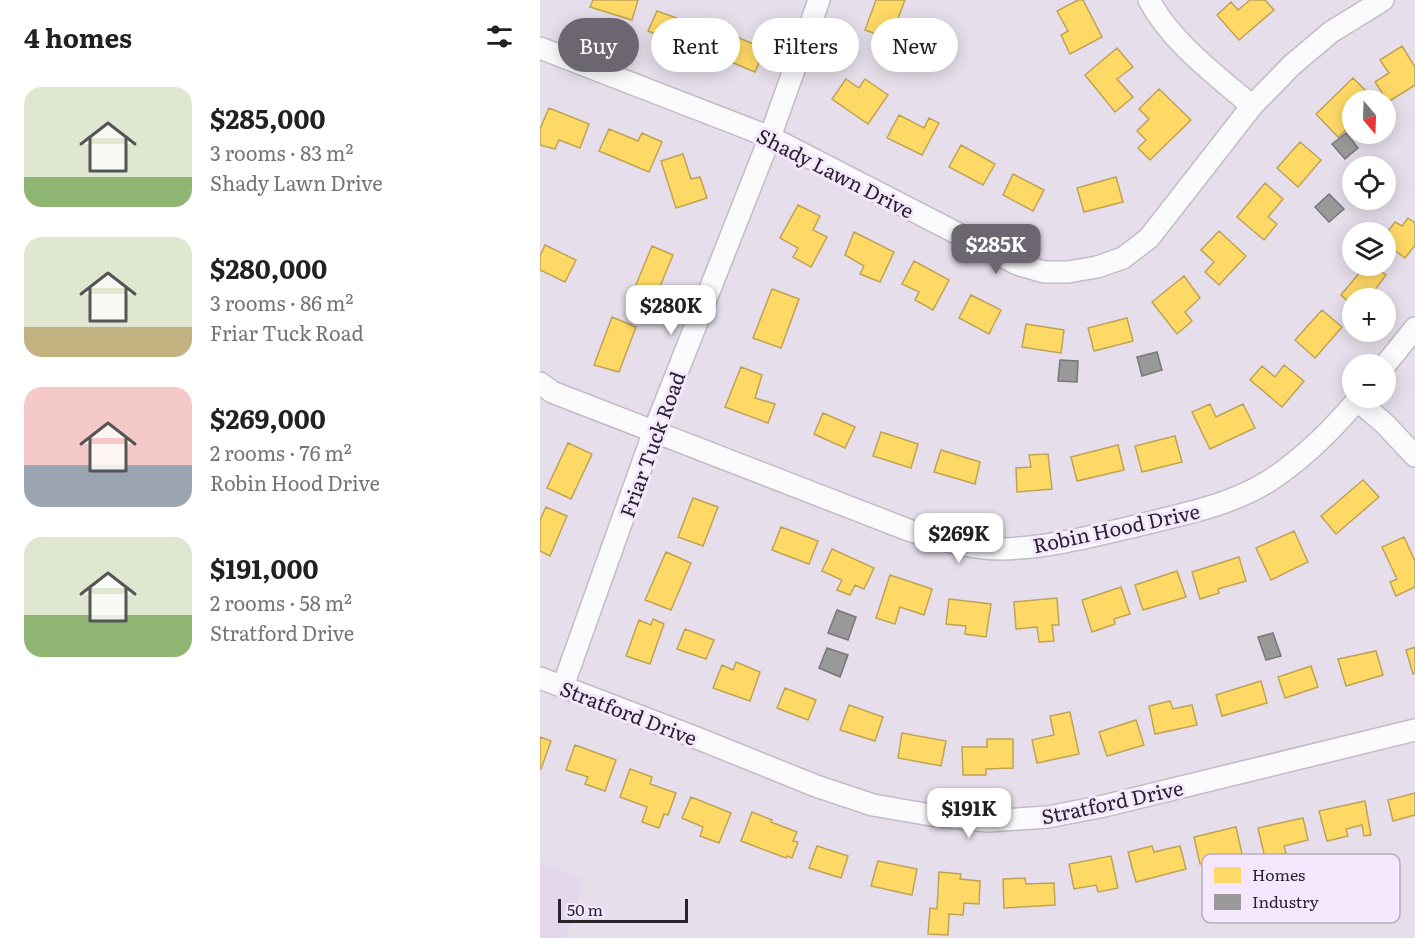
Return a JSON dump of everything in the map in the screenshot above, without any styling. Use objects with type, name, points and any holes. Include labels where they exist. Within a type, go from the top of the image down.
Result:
[{"type":"street","name":"Friar Tuck Road","points":[[563,686],[654,431],[771,137],[819,0]]},
{"type":"street","points":[[1149,0],[1159,20],[1194,56],[1252,106]]},
{"type":"street","name":"Shady Lawn Drive","points":[[540,48],[771,137],[1017,264],[1044,272],[1068,272],[1097,267],[1123,258],[1149,238],[1252,106],[1292,65],[1331,32],[1383,0]]},
{"type":"street","points":[[1394,354],[1415,328]]},
{"type":"street","name":"Robin Hood Drive","points":[[540,383],[552,392],[911,531],[955,544],[999,549],[1054,545],[1222,504],[1267,482],[1293,464],[1315,445],[1350,408]]},
{"type":"street","points":[[1368,408],[1415,456]]},
{"type":"street","name":"Stratford Drive","points":[[540,678],[816,786],[873,805],[931,815],[988,821],[1048,817],[1104,806],[1415,730]]},
{"type":"shaded area","points":[[540,862],[584,880],[566,938],[540,938]]},
{"type":"building: Homes","points":[[593,0],[638,0],[633,18],[590,7]]},
{"type":"building: Homes","points":[[876,0],[905,0],[898,18],[871,18],[871,32],[865,30]]},
{"type":"building: Homes","points":[[1078,0],[1083,0],[1102,37],[1070,54],[1061,35],[1068,31],[1057,11]]},
{"type":"building: Homes","points":[[1250,0],[1265,0],[1274,10],[1239,40],[1217,15],[1231,2],[1238,10]]},
{"type":"building: Homes","points":[[657,11],[676,18],[654,18]]},
{"type":"building: Homes","points":[[740,38],[752,43],[752,71],[740,66]]},
{"type":"building: Homes","points":[[1402,46],[1415,67],[1415,85],[1396,97],[1396,90],[1380,90],[1375,82],[1389,73],[1380,60]]},
{"type":"building: Homes","points":[[1117,48],[1133,67],[1117,79],[1133,97],[1115,112],[1085,75]]},
{"type":"building: Homes","points":[[1353,78],[1365,90],[1342,90],[1342,134],[1338,137],[1316,114]]},
{"type":"building: Homes","points":[[846,79],[859,88],[865,79],[888,95],[868,124],[832,99]]},
{"type":"building: Homes","points":[[1159,89],[1191,120],[1150,160],[1138,148],[1146,140],[1137,131],[1149,119],[1139,109]]},
{"type":"building: Homes","points":[[549,108],[589,124],[580,148],[559,140],[555,149],[540,145],[540,129]]},
{"type":"building: Homes","points":[[899,115],[924,128],[929,118],[939,123],[922,155],[887,138]]},
{"type":"building: Homes","points":[[609,129],[638,141],[642,133],[662,142],[649,172],[599,151]]},
{"type":"building: Homes","points":[[1300,142],[1321,160],[1298,187],[1277,168]]},
{"type":"building: Homes","points":[[961,145],[995,164],[983,185],[949,167]]},
{"type":"building: Homes","points":[[683,154],[691,179],[700,177],[707,198],[676,208],[661,161]]},
{"type":"building: Homes","points":[[1013,174],[1044,190],[1033,211],[1003,195]]},
{"type":"building: Homes","points":[[1116,177],[1123,202],[1084,212],[1077,188]]},
{"type":"building: Homes","points":[[1265,183],[1283,199],[1268,217],[1277,224],[1264,240],[1237,217]]},
{"type":"building: Homes","points":[[798,205],[820,216],[813,230],[827,237],[811,267],[793,257],[798,248],[780,238]]},
{"type":"building: Homes","points":[[1408,218],[1415,223],[1415,245],[1405,258],[1396,251],[1396,223],[1402,226]]},
{"type":"building: Homes","points":[[1219,231],[1246,256],[1219,285],[1205,272],[1214,262],[1201,250]]},
{"type":"building: Homes","points":[[854,232],[894,252],[880,282],[860,274],[864,266],[845,255]]},
{"type":"building: Homes","points":[[545,245],[576,260],[565,282],[540,270],[540,256]]},
{"type":"building: Homes","points":[[652,246],[673,255],[656,296],[635,287]]},
{"type":"building: Homes","points":[[914,261],[949,280],[933,310],[915,300],[919,292],[902,284]]},
{"type":"building: Homes","points":[[1184,276],[1200,298],[1185,312],[1192,321],[1177,334],[1152,302]]},
{"type":"building: Homes","points":[[1357,276],[1385,276],[1376,288],[1347,288]]},
{"type":"building: Homes","points":[[772,289],[799,299],[781,348],[753,338]]},
{"type":"building: Homes","points":[[971,295],[1001,310],[989,334],[959,318]]},
{"type":"building: Homes","points":[[1322,310],[1342,327],[1315,358],[1295,340]]},
{"type":"building: Homes","points":[[612,317],[636,327],[619,372],[594,365]]},
{"type":"building: Homes","points":[[1127,318],[1133,341],[1094,351],[1088,328]]},
{"type":"building: Homes","points":[[1026,324],[1064,330],[1061,353],[1022,347]]},
{"type":"building: Homes","points":[[1284,365],[1304,381],[1282,407],[1250,380],[1262,366],[1275,377]]},
{"type":"building: Homes","points":[[741,367],[762,375],[755,398],[775,404],[768,423],[725,407]]},
{"type":"building: Homes","points":[[1210,404],[1216,417],[1243,404],[1255,428],[1210,449],[1192,412]]},
{"type":"building: Homes","points":[[823,413],[855,427],[845,448],[814,434]]},
{"type":"building: Homes","points":[[881,432],[918,444],[911,468],[873,456]]},
{"type":"building: Homes","points":[[1175,436],[1182,462],[1142,472],[1135,446]]},
{"type":"building: Homes","points":[[568,443],[592,454],[571,499],[547,488]]},
{"type":"building: Homes","points":[[1118,445],[1124,470],[1077,481],[1071,457]]},
{"type":"building: Homes","points":[[941,450],[980,462],[975,484],[934,472]]},
{"type":"building: Homes","points":[[1048,454],[1052,489],[1017,492],[1016,468],[1031,467],[1029,455]]},
{"type":"building: Homes","points":[[1363,480],[1379,497],[1336,534],[1321,516]]},
{"type":"building: Homes","points":[[693,498],[718,507],[703,546],[678,537]]},
{"type":"building: Homes","points":[[546,507],[567,516],[550,556],[540,551],[540,520]]},
{"type":"building: Homes","points":[[781,527],[818,541],[809,564],[772,550]]},
{"type":"building: Homes","points":[[1294,531],[1308,562],[1271,580],[1256,548]]},
{"type":"building: Homes","points":[[1404,537],[1415,561],[1415,587],[1396,596],[1390,582],[1397,579],[1382,547]]},
{"type":"building: Homes","points":[[832,549],[874,568],[864,589],[855,585],[850,595],[837,590],[842,580],[822,571]]},
{"type":"building: Homes","points":[[666,552],[691,563],[671,610],[645,600]]},
{"type":"building: Homes","points":[[1239,557],[1246,581],[1218,589],[1219,593],[1200,599],[1192,572]]},
{"type":"building: Homes","points":[[1177,571],[1186,597],[1143,610],[1135,585]]},
{"type":"building: Homes","points":[[890,575],[932,589],[924,615],[900,607],[895,624],[876,618]]},
{"type":"building: Homes","points":[[1121,587],[1130,614],[1114,619],[1115,624],[1092,632],[1082,600]]},
{"type":"building: Homes","points":[[1057,598],[1059,625],[1052,625],[1054,641],[1039,642],[1037,627],[1016,629],[1014,602]]},
{"type":"building: Homes","points":[[949,599],[991,604],[986,637],[965,634],[966,626],[946,624]]},
{"type":"building: Homes","points":[[653,619],[664,624],[650,664],[626,656],[639,620],[651,625]]},
{"type":"building: Homes","points":[[685,629],[714,640],[706,659],[677,649]]},
{"type":"building: Homes","points":[[1415,647],[1415,673],[1413,674],[1406,650]]},
{"type":"building: Homes","points":[[1376,651],[1383,675],[1346,686],[1338,659]]},
{"type":"building: Homes","points":[[736,662],[760,672],[750,701],[713,688],[722,665],[733,670]]},
{"type":"building: Homes","points":[[1311,666],[1318,687],[1285,698],[1278,677]]},
{"type":"building: Homes","points":[[1261,681],[1267,703],[1222,716],[1216,695]]},
{"type":"building: Homes","points":[[785,688],[816,700],[808,720],[777,708]]},
{"type":"building: Homes","points":[[1170,701],[1173,709],[1192,705],[1197,725],[1155,734],[1149,706]]},
{"type":"building: Homes","points":[[849,705],[883,717],[875,741],[840,730]]},
{"type":"building: Homes","points":[[1070,712],[1079,754],[1037,763],[1032,740],[1054,735],[1050,716]]},
{"type":"building: Homes","points":[[1136,720],[1144,745],[1107,756],[1099,732]]},
{"type":"building: Homes","points":[[902,733],[946,741],[941,766],[898,758]]},
{"type":"building: Homes","points":[[540,737],[551,741],[541,769],[540,768]]},
{"type":"building: Homes","points":[[987,739],[1013,739],[1013,768],[986,769],[986,775],[963,775],[962,747],[987,747]]},
{"type":"building: Homes","points":[[575,745],[616,760],[605,791],[585,784],[588,777],[566,770]]},
{"type":"building: Homes","points":[[630,769],[652,777],[650,784],[676,793],[668,815],[664,814],[659,828],[642,822],[647,807],[620,797]]},
{"type":"building: Homes","points":[[1415,793],[1415,815],[1393,821],[1388,800]]},
{"type":"building: Homes","points":[[691,797],[731,813],[719,843],[700,836],[703,827],[682,818]]},
{"type":"building: Homes","points":[[1365,801],[1371,835],[1364,836],[1362,825],[1346,829],[1348,836],[1327,841],[1319,811]]},
{"type":"building: Homes","points":[[752,812],[797,832],[793,841],[798,842],[792,858],[787,856],[786,858],[741,841]]},
{"type":"building: Homes","points":[[1303,818],[1308,840],[1284,846],[1286,853],[1264,854],[1258,828]]},
{"type":"building: Homes","points":[[1236,827],[1242,854],[1202,854],[1202,864],[1200,864],[1194,837]]},
{"type":"building: Homes","points":[[817,846],[848,856],[841,878],[809,868]]},
{"type":"building: Homes","points":[[1152,846],[1154,852],[1180,846],[1186,869],[1136,882],[1128,852]]},
{"type":"building: Homes","points":[[1111,856],[1118,888],[1098,892],[1096,885],[1074,889],[1069,864]]},
{"type":"building: Homes","points":[[878,861],[917,869],[912,895],[871,886]]},
{"type":"building: Homes","points":[[939,872],[961,874],[960,879],[980,881],[979,904],[964,903],[963,915],[949,914],[948,935],[928,934],[930,908],[937,909]]},
{"type":"building: Homes","points":[[1025,878],[1026,884],[1054,883],[1055,905],[1004,908],[1003,879]]},
{"type":"building: Industry","points":[[1342,136],[1342,144],[1355,144],[1358,148],[1349,156],[1342,156],[1332,144]]},
{"type":"building: Industry","points":[[1329,194],[1343,210],[1329,222],[1315,207]]},
{"type":"building: Industry","points":[[1157,352],[1162,370],[1142,376],[1137,357]]},
{"type":"building: Industry","points":[[1060,360],[1078,361],[1077,382],[1058,381]]},
{"type":"building: Industry","points":[[837,610],[856,617],[848,640],[828,633]]},
{"type":"building: Industry","points":[[1273,633],[1281,656],[1266,660],[1258,637]]},
{"type":"building: Industry","points":[[827,648],[848,655],[840,677],[819,668]]}]
